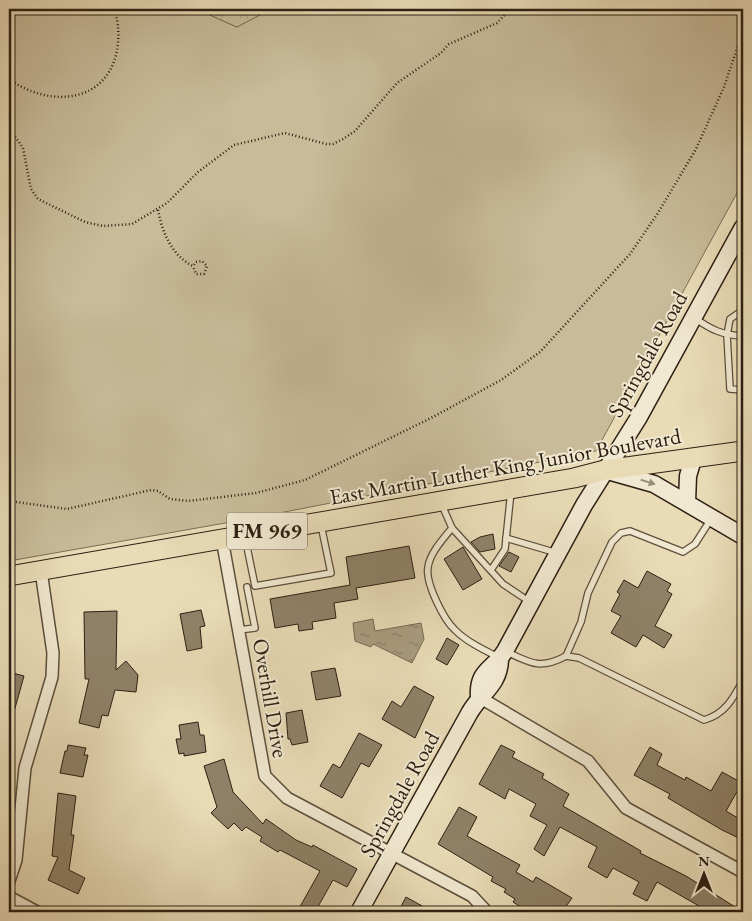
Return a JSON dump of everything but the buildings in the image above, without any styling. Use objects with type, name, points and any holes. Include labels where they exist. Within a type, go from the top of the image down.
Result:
[{"type":"main road","name":"Springdale Road","points":[[359,912],[479,697],[489,691],[499,672],[502,656],[531,602],[605,470],[639,417],[743,227]]},
{"type":"main road","name":"East Martin Luther King Junior Boulevard","points":[[9,576],[574,478],[605,470],[743,451]]},
{"type":"main road","points":[[687,502],[688,476],[693,459]]},
{"type":"main road","points":[[605,470],[654,484],[743,536]]},
{"type":"street","name":"Overhill Drive","points":[[222,539],[265,776],[287,798],[393,852],[472,896],[487,912]]},
{"type":"street","points":[[9,881],[16,860],[25,768],[52,677],[53,653],[40,570]]},
{"type":"street","points":[[479,697],[588,761],[626,808],[743,872]]},
{"type":"street","points":[[9,897],[37,912]]},
{"type":"lane","points":[[743,310],[730,319],[727,335],[730,389],[743,390]]},
{"type":"lane","points":[[694,317],[712,330],[727,335],[743,336]]},
{"type":"lane","points":[[491,570],[504,549],[511,489]]},
{"type":"lane","points":[[440,501],[452,528],[503,584],[531,602]]},
{"type":"lane","points":[[566,656],[581,622],[588,593],[616,537],[621,533],[630,531],[683,552],[695,544],[712,517]]},
{"type":"lane","points":[[232,590],[331,573],[321,522]]},
{"type":"lane","points":[[452,528],[435,550],[428,566],[427,576],[435,598],[454,630],[502,656],[543,665],[566,656],[579,658],[704,720],[718,716],[722,712],[743,680]]},
{"type":"lane","points":[[244,535],[255,586]]},
{"type":"lane","points":[[506,538],[558,553]]},
{"type":"lane","points":[[239,630],[255,628],[246,588]]},
{"type":"path","points":[[9,79],[29,92],[49,97],[70,97],[91,90],[109,72],[116,58],[118,33],[114,9]]},
{"type":"path","points":[[9,128],[24,148],[32,189],[38,199],[85,222],[103,226],[132,224],[158,210],[198,172],[234,145],[285,133],[326,144],[333,144],[343,139],[355,131],[397,83],[440,53],[449,44],[497,23],[510,9]]},
{"type":"path","points":[[9,501],[67,509],[151,490],[158,491],[170,499],[188,501],[256,492],[291,485],[346,461],[501,380],[540,352],[630,254],[667,200],[696,149],[724,87],[743,31]]},
{"type":"path","points":[[158,210],[160,223],[175,253],[192,266],[196,274],[204,274],[207,266],[202,261],[196,262],[192,266]]},
{"type":"green space","points":[[9,9],[196,9],[237,27],[271,9],[743,9],[743,182],[596,451],[254,518],[9,561]]},
{"type":"green space","points":[[196,9],[271,9],[237,27]]},
{"type":"water","points":[[373,619],[375,631],[421,623],[424,639],[412,663],[373,644],[371,647],[355,641],[353,623]]}]
